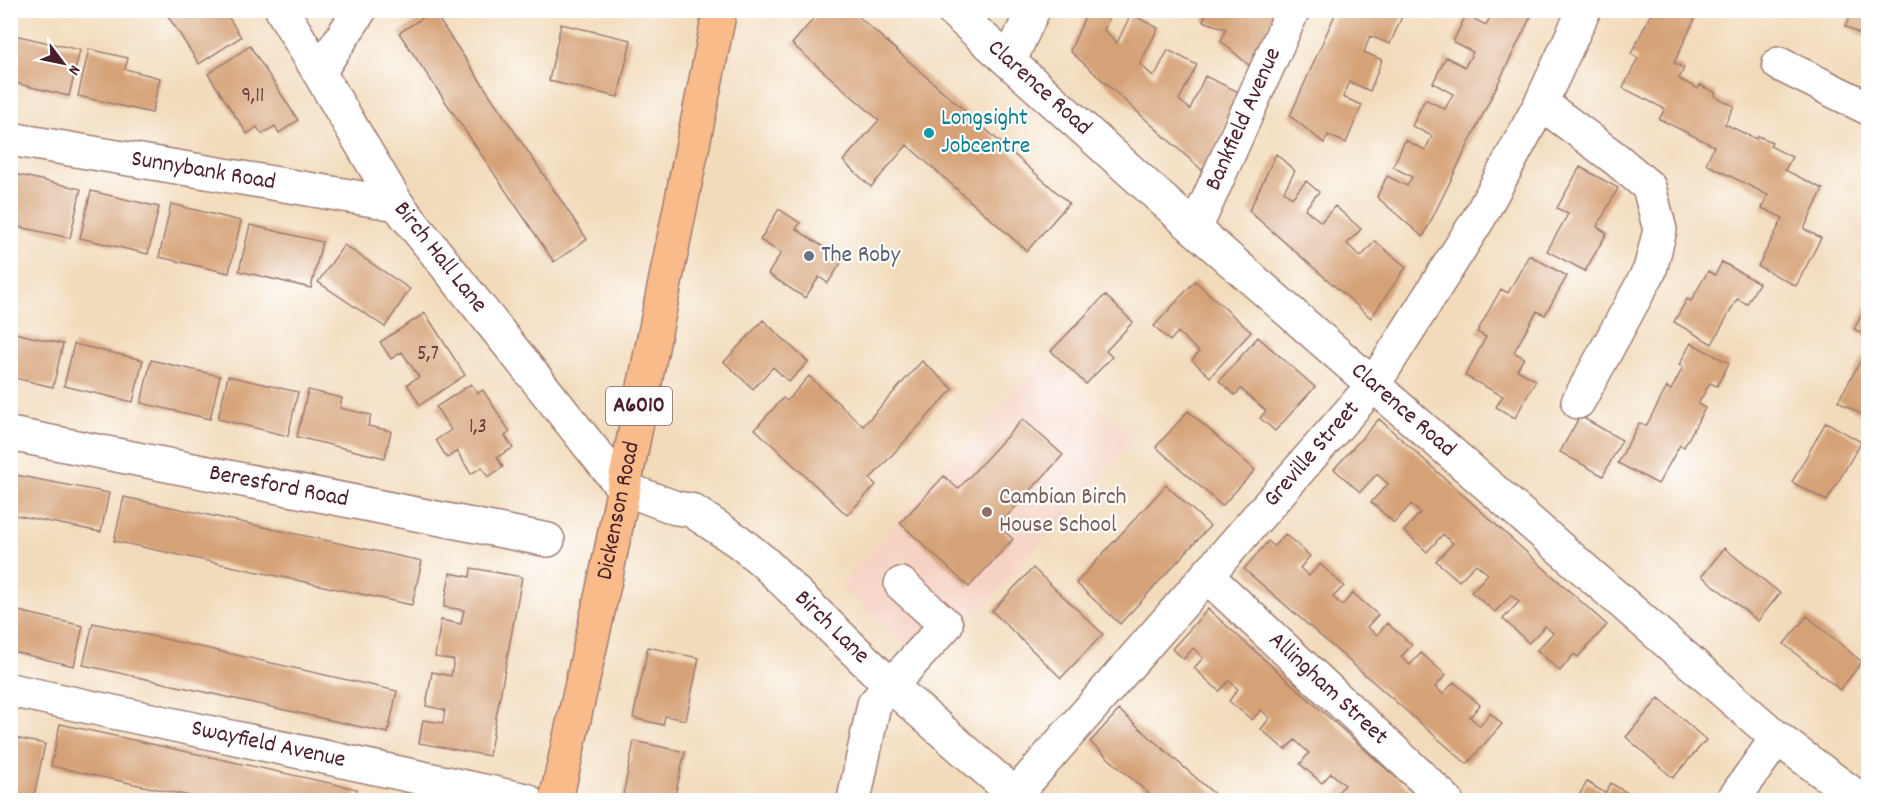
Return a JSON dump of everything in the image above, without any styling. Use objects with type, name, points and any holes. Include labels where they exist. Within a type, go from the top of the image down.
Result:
[{"type":"highway","name":"Dickenson Road","points":[[556,801],[720,10]]},
{"type":"street","name":"Birch Hall Lane","points":[[282,10],[397,204],[622,488]]},
{"type":"street","points":[[319,72],[360,10]]},
{"type":"street","name":"Clarence Road","points":[[952,10],[1195,228],[1777,738],[1861,801]]},
{"type":"street","points":[[1010,60],[1033,10]]},
{"type":"street","name":"Bankfield Avenue","points":[[1195,228],[1293,10]]},
{"type":"street","name":"Greville Street","points":[[1018,798],[1374,384],[1479,218],[1541,103],[1584,10]]},
{"type":"street","points":[[1779,64],[1869,108]]},
{"type":"street","points":[[1541,103],[1649,187],[1660,230],[1650,270],[1622,349],[1578,402]]},
{"type":"street","name":"Sunnybank Road","points":[[10,139],[397,204]]},
{"type":"street","name":"Beresford Road","points":[[10,434],[548,540]]},
{"type":"street","name":"Birch Lane","points":[[622,488],[676,508],[691,510],[738,541],[764,562],[891,686],[1018,798]]},
{"type":"street","name":"Allingham Street","points":[[1208,577],[1446,801]]},
{"type":"street","points":[[854,801],[874,704],[946,625],[901,584]]},
{"type":"street","name":"Swayfield Avenue","points":[[10,690],[526,801]]},
{"type":"street","points":[[1733,801],[1777,738]]},
{"type":"shaded area","name":"Cambian Birch House School","points":[[1046,357],[1135,439],[929,666],[840,585]]},
{"type":"building","points":[[164,10],[224,10],[241,37],[199,64]]},
{"type":"building","name":"Longsight Jobcentre","points":[[821,10],[851,10],[1069,203],[1027,251],[907,145],[871,187],[843,161],[879,120],[792,44]]},
{"type":"building","points":[[1088,10],[1112,10],[1104,30],[1117,43],[1131,14],[1158,28],[1140,64],[1154,77],[1168,50],[1197,65],[1179,100],[1190,109],[1205,76],[1241,93],[1204,172],[1070,51]]},
{"type":"building","points":[[1208,10],[1277,10],[1252,68],[1221,41],[1226,29],[1203,21]]},
{"type":"building","points":[[1337,10],[1395,10],[1403,14],[1390,44],[1370,36],[1364,52],[1382,60],[1370,91],[1350,82],[1343,97],[1362,105],[1346,143],[1328,135],[1324,143],[1290,116]]},
{"type":"building","points":[[1493,10],[1534,10],[1423,237],[1377,197],[1387,176],[1407,186],[1412,177],[1393,167],[1405,140],[1425,150],[1432,136],[1412,126],[1425,99],[1445,109],[1453,94],[1433,83],[1446,57],[1465,67],[1473,52],[1453,42],[1466,15],[1486,25]]},
{"type":"building","points":[[1653,10],[1699,10],[1674,63],[1684,68],[1679,79],[1698,89],[1700,85],[1716,93],[1714,96],[1734,106],[1725,124],[1756,139],[1758,136],[1772,142],[1770,146],[1792,157],[1785,170],[1823,189],[1804,229],[1821,238],[1796,286],[1758,266],[1783,218],[1762,208],[1768,195],[1706,164],[1714,146],[1659,119],[1665,109],[1623,88],[1638,58],[1631,54]]},
{"type":"building","points":[[1854,10],[1868,10],[1868,39],[1845,26]]},
{"type":"building","points":[[433,11],[587,239],[554,262],[399,33]]},
{"type":"building","points":[[561,24],[631,40],[618,97],[549,81]]},
{"type":"building","points":[[10,34],[80,50],[69,96],[10,82]]},
{"type":"building","points":[[250,46],[298,120],[279,133],[275,126],[262,134],[257,127],[247,134],[208,74]]},
{"type":"building","points":[[89,49],[128,58],[125,69],[160,78],[152,113],[78,96]]},
{"type":"building","points":[[1276,154],[1295,171],[1284,191],[1292,198],[1306,181],[1319,192],[1305,209],[1321,222],[1335,206],[1361,229],[1347,244],[1361,257],[1375,241],[1406,267],[1371,318],[1249,211]]},
{"type":"building","points":[[1580,167],[1618,188],[1597,227],[1607,233],[1585,271],[1547,251],[1568,214],[1557,208]]},
{"type":"building","points":[[10,173],[81,189],[70,238],[10,225]]},
{"type":"building","points":[[91,191],[159,207],[148,254],[80,238]]},
{"type":"building","points":[[171,204],[241,221],[229,273],[159,257]]},
{"type":"building","name":"The Roby","points":[[779,209],[800,223],[796,229],[843,260],[828,283],[819,277],[805,298],[768,274],[781,253],[760,240]]},
{"type":"building","points":[[250,225],[322,242],[311,288],[239,271]]},
{"type":"building","points":[[344,245],[410,289],[385,327],[318,282]]},
{"type":"building","points":[[1529,255],[1567,276],[1545,315],[1537,311],[1514,352],[1524,358],[1517,370],[1536,380],[1515,418],[1496,407],[1503,396],[1465,376],[1486,337],[1477,332],[1501,289],[1508,293]]},
{"type":"building","points":[[1722,262],[1759,283],[1747,304],[1737,299],[1712,344],[1674,322],[1687,299],[1691,301],[1708,271],[1715,275]]},
{"type":"building","points":[[1195,281],[1251,332],[1210,377],[1192,360],[1199,352],[1178,332],[1170,341],[1154,326]]},
{"type":"building","points":[[1105,295],[1133,322],[1106,351],[1112,357],[1086,384],[1051,351]]},
{"type":"building","points":[[1868,303],[1868,338],[1854,329]]},
{"type":"building","points":[[425,313],[465,375],[420,405],[407,384],[419,377],[402,352],[391,359],[380,342]]},
{"type":"building","points":[[763,320],[808,362],[789,382],[773,367],[753,389],[724,362]]},
{"type":"building","points":[[10,332],[63,344],[53,387],[10,377]]},
{"type":"building","points":[[1258,337],[1315,387],[1275,431],[1260,418],[1266,411],[1241,389],[1235,395],[1219,381]]},
{"type":"building","points":[[1691,343],[1729,363],[1717,386],[1710,383],[1698,404],[1705,408],[1684,447],[1680,445],[1658,484],[1618,463],[1639,423],[1646,426],[1667,387],[1671,390],[1683,367],[1679,365]]},
{"type":"building","points":[[74,344],[143,360],[133,402],[64,386]]},
{"type":"building","points":[[1868,348],[1868,413],[1866,417],[1838,401]]},
{"type":"building","points":[[151,360],[220,376],[210,419],[141,403]]},
{"type":"building","points":[[922,361],[953,389],[870,479],[876,485],[847,515],[755,429],[783,398],[787,401],[809,376],[863,426]]},
{"type":"building","points":[[228,376],[298,392],[288,436],[218,419]]},
{"type":"building","points":[[471,384],[478,393],[483,390],[510,432],[505,436],[513,448],[497,457],[503,467],[488,477],[482,467],[471,474],[457,451],[447,458],[436,440],[451,430],[436,407]]},
{"type":"building","points":[[308,390],[342,398],[340,408],[371,415],[368,426],[391,431],[385,458],[297,437]]},
{"type":"building","points":[[1188,411],[1255,470],[1222,506],[1156,447]]},
{"type":"building","points":[[1580,416],[1622,440],[1603,476],[1560,452]]},
{"type":"building","points":[[1023,419],[1063,455],[998,526],[1013,539],[969,587],[900,523],[944,476],[958,489]]},
{"type":"building","points":[[1379,419],[1607,625],[1578,657],[1574,654],[1560,671],[1537,650],[1553,633],[1545,626],[1529,643],[1503,619],[1519,602],[1511,595],[1495,612],[1471,592],[1488,574],[1476,564],[1459,581],[1436,561],[1453,543],[1443,534],[1427,552],[1404,531],[1420,513],[1411,504],[1394,523],[1371,502],[1388,484],[1377,474],[1360,492],[1334,469]]},
{"type":"building","points":[[1826,422],[1861,442],[1827,501],[1792,482]]},
{"type":"building","points":[[10,474],[109,493],[101,532],[10,514]]},
{"type":"building","points":[[1166,485],[1210,526],[1120,624],[1076,583]]},
{"type":"building","points":[[124,497],[422,561],[412,605],[114,541]]},
{"type":"building","points":[[1285,534],[1310,556],[1300,568],[1309,576],[1320,564],[1344,586],[1333,597],[1342,605],[1353,593],[1378,615],[1367,627],[1377,635],[1387,623],[1412,645],[1401,657],[1410,665],[1421,653],[1446,675],[1435,687],[1443,694],[1454,682],[1480,705],[1470,717],[1480,726],[1490,713],[1502,724],[1467,764],[1244,569],[1268,541],[1274,546]]},
{"type":"building","points":[[1724,548],[1780,593],[1758,621],[1702,576]]},
{"type":"building","points":[[471,568],[522,577],[489,756],[419,743],[423,720],[443,723],[445,710],[426,706],[432,672],[451,676],[454,660],[435,657],[441,620],[461,624],[464,610],[444,607],[450,573],[470,577]]},
{"type":"building","points":[[1033,568],[1103,634],[1061,678],[992,611]]},
{"type":"building","points":[[10,609],[83,626],[74,666],[10,651]]},
{"type":"building","points":[[1208,609],[1421,800],[1341,800],[1335,795],[1345,785],[1331,773],[1322,783],[1300,764],[1309,753],[1295,740],[1285,750],[1261,729],[1270,718],[1261,710],[1252,720],[1229,701],[1238,689],[1229,681],[1219,691],[1194,668],[1203,658],[1193,648],[1184,659],[1172,649]]},
{"type":"building","points":[[1807,616],[1862,662],[1840,690],[1784,644]]},
{"type":"building","points":[[93,623],[397,691],[388,733],[83,665]]},
{"type":"building","points":[[648,647],[699,658],[686,720],[665,716],[663,725],[633,718]]},
{"type":"building","points":[[1659,698],[1706,740],[1673,778],[1626,737]]},
{"type":"building","points":[[1119,710],[1221,800],[1156,800],[1090,742]]},
{"type":"building","points":[[60,724],[357,789],[354,800],[208,800],[51,766]]},
{"type":"building","points":[[10,737],[45,744],[33,800],[10,800]]},
{"type":"building","points":[[634,741],[685,752],[674,800],[622,800]]},
{"type":"building","points":[[1587,782],[1605,793],[1611,783],[1638,800],[1576,800]]},
{"type":"building","points":[[406,794],[437,799],[437,800],[405,800]]},
{"type":"place","name":"Longsight Jobcentre","points":[[929,133]]},
{"type":"place","name":"The Roby","points":[[809,256]]},
{"type":"place","name":"Cambian Birch House School","points":[[987,512]]}]
